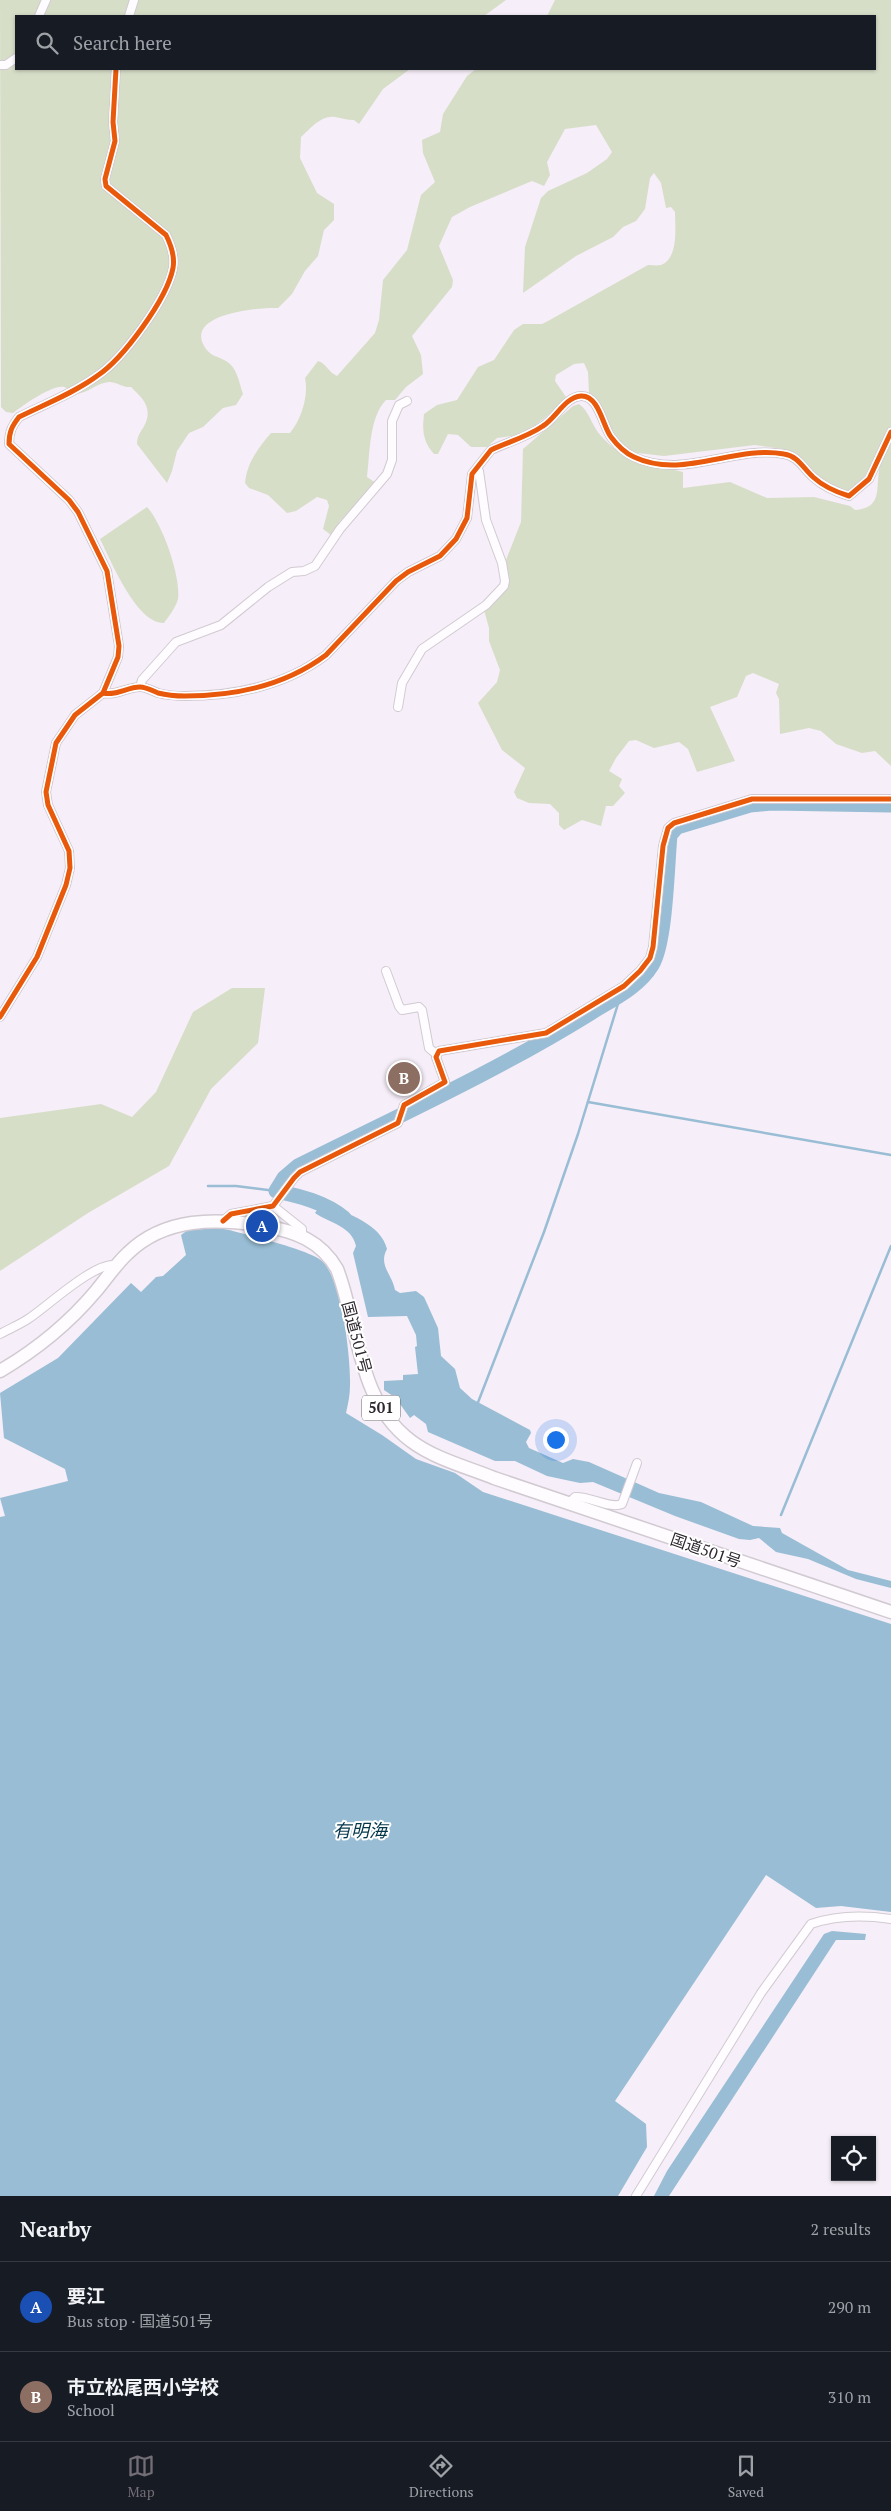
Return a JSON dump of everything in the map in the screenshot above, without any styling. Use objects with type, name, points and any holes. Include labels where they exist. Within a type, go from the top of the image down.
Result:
[{"type":"highway","name":"国道501号","points":[[0,1371],[42,1344],[96,1292],[117,1265],[139,1243],[163,1229],[198,1222],[223,1222],[270,1227],[302,1236],[319,1246],[331,1258],[337,1269],[370,1385],[384,1413],[395,1427],[411,1441],[445,1459],[891,1612]]},
{"type":"street","points":[[39,15],[46,0]]},
{"type":"street","points":[[129,15],[134,0]]},
{"type":"street","points":[[0,65],[6,65],[15,59]]},
{"type":"street","points":[[0,1018],[37,958],[66,885],[70,868],[69,851],[48,805],[46,792],[56,743],[76,715],[103,693],[118,657],[120,646],[107,571],[78,512],[69,500],[9,444],[9,434],[12,425],[19,417],[97,377],[114,362],[132,342],[165,290],[173,267],[171,246],[166,235],[106,186],[105,179],[114,141],[113,122],[116,70]]},
{"type":"street","points":[[103,693],[113,695],[140,687],[162,694],[185,696],[258,689],[315,663],[326,655],[396,582],[408,572],[440,556],[456,539],[467,518],[472,474],[491,450],[544,426],[571,400],[582,396],[588,397],[594,403],[610,437],[625,452],[636,458],[678,466],[754,452],[787,454],[798,460],[813,477],[832,491],[850,496],[869,479],[891,432]]},
{"type":"street","points":[[140,687],[142,680],[176,642],[221,625],[268,587],[292,572],[304,571],[315,566],[340,528],[368,499],[386,474],[392,460],[392,421],[399,406],[407,401]]},
{"type":"street","points":[[398,706],[402,683],[422,649],[486,605],[504,586],[506,581],[502,563],[491,537],[479,471],[476,470]]},
{"type":"street","points":[[436,1054],[439,1051],[546,1033],[610,995],[640,971],[650,958],[653,947],[664,846],[668,828],[674,823],[752,799],[891,799]]},
{"type":"street","points":[[223,1222],[231,1214],[262,1209],[275,1203],[294,1178],[398,1123],[404,1104],[445,1082],[436,1054],[429,1048],[422,1010],[419,1007],[402,1010],[398,1006],[386,971]]},
{"type":"street","points":[[275,1203],[302,1229],[302,1236]]},
{"type":"street","points":[[0,1334],[27,1320],[95,1271],[110,1264],[117,1265]]},
{"type":"street","points":[[569,1503],[575,1496],[584,1496],[616,1506],[622,1504],[637,1463]]},
{"type":"street","points":[[636,2196],[761,1993],[811,1924],[823,1920],[852,1916],[891,1919]]},
{"type":"green space","points":[[0,0],[506,0],[485,15],[15,15],[15,70],[409,70],[383,89],[359,124],[354,120],[335,117],[325,118],[316,123],[301,137],[300,158],[317,193],[334,204],[334,220],[324,230],[318,256],[305,271],[292,294],[278,308],[255,309],[225,315],[213,320],[204,328],[201,337],[206,349],[233,367],[243,394],[236,405],[223,408],[203,427],[189,433],[177,451],[167,483],[137,444],[139,435],[146,422],[148,411],[144,402],[131,387],[109,382],[85,392],[74,393],[64,387],[59,387],[38,396],[13,413],[6,412],[1,407]]},
{"type":"green space","points":[[555,0],[891,0],[891,427],[865,476],[845,495],[839,494],[824,480],[782,449],[755,445],[664,456],[629,452],[600,425],[596,400],[589,393],[588,372],[584,363],[574,364],[556,375],[555,381],[566,397],[566,400],[525,434],[497,438],[487,447],[471,447],[458,435],[448,434],[438,454],[434,454],[424,436],[424,414],[437,405],[457,400],[478,367],[494,360],[514,330],[523,324],[542,324],[648,265],[661,265],[671,256],[675,242],[675,212],[671,207],[666,208],[661,183],[654,173],[650,178],[645,209],[636,221],[623,227],[613,237],[576,256],[523,293],[525,247],[541,198],[548,191],[587,173],[607,159],[612,152],[596,125],[565,129],[547,162],[550,175],[544,186],[532,181],[470,207],[452,217],[439,246],[453,280],[452,287],[412,336],[421,355],[423,374],[406,387],[395,400],[386,400],[380,407],[371,436],[367,477],[376,483],[340,521],[331,535],[323,529],[329,506],[327,500],[317,497],[296,511],[287,513],[268,495],[249,488],[245,483],[251,462],[271,433],[290,433],[294,428],[301,415],[305,400],[305,378],[318,361],[337,376],[375,333],[379,320],[383,280],[407,250],[421,195],[435,182],[423,153],[422,140],[440,132],[443,114],[467,76],[475,70],[876,70],[876,15],[548,15]]},
{"type":"green space","points":[[579,404],[586,411],[598,432],[610,445],[619,451],[639,461],[683,472],[683,488],[730,482],[767,498],[814,497],[850,506],[855,510],[864,509],[874,502],[880,463],[891,441],[891,766],[875,751],[862,753],[836,744],[821,731],[809,728],[780,734],[779,699],[776,693],[779,684],[753,673],[746,676],[737,697],[710,707],[735,761],[697,772],[688,749],[679,742],[654,748],[636,740],[629,741],[609,771],[622,779],[619,786],[625,793],[613,806],[606,806],[601,826],[582,820],[564,830],[559,825],[559,813],[550,804],[529,803],[517,798],[514,792],[525,768],[502,750],[478,703],[497,682],[500,670],[489,641],[489,628],[484,610],[503,590],[509,580],[506,560],[521,522],[523,449],[573,406]]},
{"type":"green space","points":[[147,507],[159,525],[177,577],[178,599],[164,623],[154,621],[135,603],[118,576],[100,539]]},
{"type":"green space","points":[[232,988],[265,988],[258,1043],[211,1089],[169,1166],[88,1213],[0,1271],[0,1118],[101,1104],[132,1117],[156,1092],[193,1012]]},
{"type":"water","points":[[328,1205],[354,1216],[371,1226],[384,1240],[387,1249],[384,1260],[385,1265],[395,1290],[400,1293],[416,1291],[424,1297],[438,1328],[441,1356],[455,1369],[460,1388],[472,1399],[530,1430],[531,1433],[526,1442],[529,1448],[563,1463],[573,1459],[589,1462],[659,1493],[701,1502],[753,1526],[780,1528],[782,1533],[848,1570],[891,1581],[891,1588],[856,1579],[808,1559],[776,1552],[759,1538],[750,1540],[739,1539],[675,1516],[593,1482],[580,1483],[547,1476],[515,1461],[495,1461],[428,1432],[426,1424],[414,1415],[410,1418],[399,1400],[384,1390],[384,1381],[403,1380],[403,1375],[418,1374],[415,1347],[417,1346],[416,1335],[407,1316],[368,1317],[353,1253],[356,1246],[354,1239],[345,1229],[315,1213],[317,1210],[325,1210]]},
{"type":"water","name":"有明海","points":[[220,1228],[290,1247],[322,1261],[329,1270],[335,1284],[347,1339],[350,1393],[346,1413],[416,1459],[455,1473],[483,1492],[891,1624],[891,1912],[841,1906],[816,1908],[766,1875],[615,2101],[646,2124],[647,2147],[618,2196],[0,2196],[0,1517],[5,1516],[0,1498],[68,1481],[65,1469],[4,1438],[0,1393],[58,1358],[131,1283],[141,1292],[156,1277],[163,1276],[186,1255],[181,1235],[188,1230]]},
{"type":"water","points":[[832,1931],[866,1934],[865,1940],[836,1940],[669,2196],[654,2196],[667,2171],[824,1934]]},
{"type":"waterway","points":[[344,1218],[337,1212],[320,1204],[276,1191],[284,1178],[298,1166],[518,1055],[632,987],[646,973],[657,954],[663,922],[670,835],[677,827],[750,805],[771,803],[891,805]]},
{"type":"waterway","points":[[477,1405],[544,1232],[578,1134],[621,994]]},
{"type":"waterway","points":[[588,1102],[891,1155]]},
{"type":"waterway","points":[[208,1186],[236,1186],[276,1191]]},
{"type":"waterway","points":[[781,1515],[891,1246]]},
{"type":"cycle path","points":[[0,1017],[37,957],[66,885],[70,868],[69,851],[48,805],[46,792],[56,743],[75,715],[103,693],[118,657],[119,646],[107,571],[78,512],[69,500],[9,444],[10,433],[19,417],[88,382],[119,356],[131,343],[153,311],[169,281],[173,268],[172,251],[166,235],[106,186],[105,179],[115,141],[113,122],[116,70]]},
{"type":"cycle path","points":[[103,693],[108,694],[140,687],[175,696],[222,694],[259,687],[294,674],[311,665],[326,655],[396,581],[408,572],[440,556],[456,539],[467,518],[472,474],[491,450],[537,430],[575,397],[587,397],[592,401],[600,412],[611,437],[621,448],[634,457],[652,463],[671,465],[690,464],[765,452],[784,454],[797,460],[821,484],[849,496],[869,479],[891,432]]},
{"type":"cycle path","points":[[223,1221],[231,1214],[273,1206],[300,1172],[398,1123],[404,1105],[445,1082],[436,1057],[439,1051],[546,1033],[624,986],[640,971],[650,958],[653,947],[663,846],[668,828],[674,823],[752,799],[891,799]]},
{"type":"place","name":"市立松尾西小学校","points":[[404,1078]]},
{"type":"place","name":"要江","points":[[262,1226]]}]
